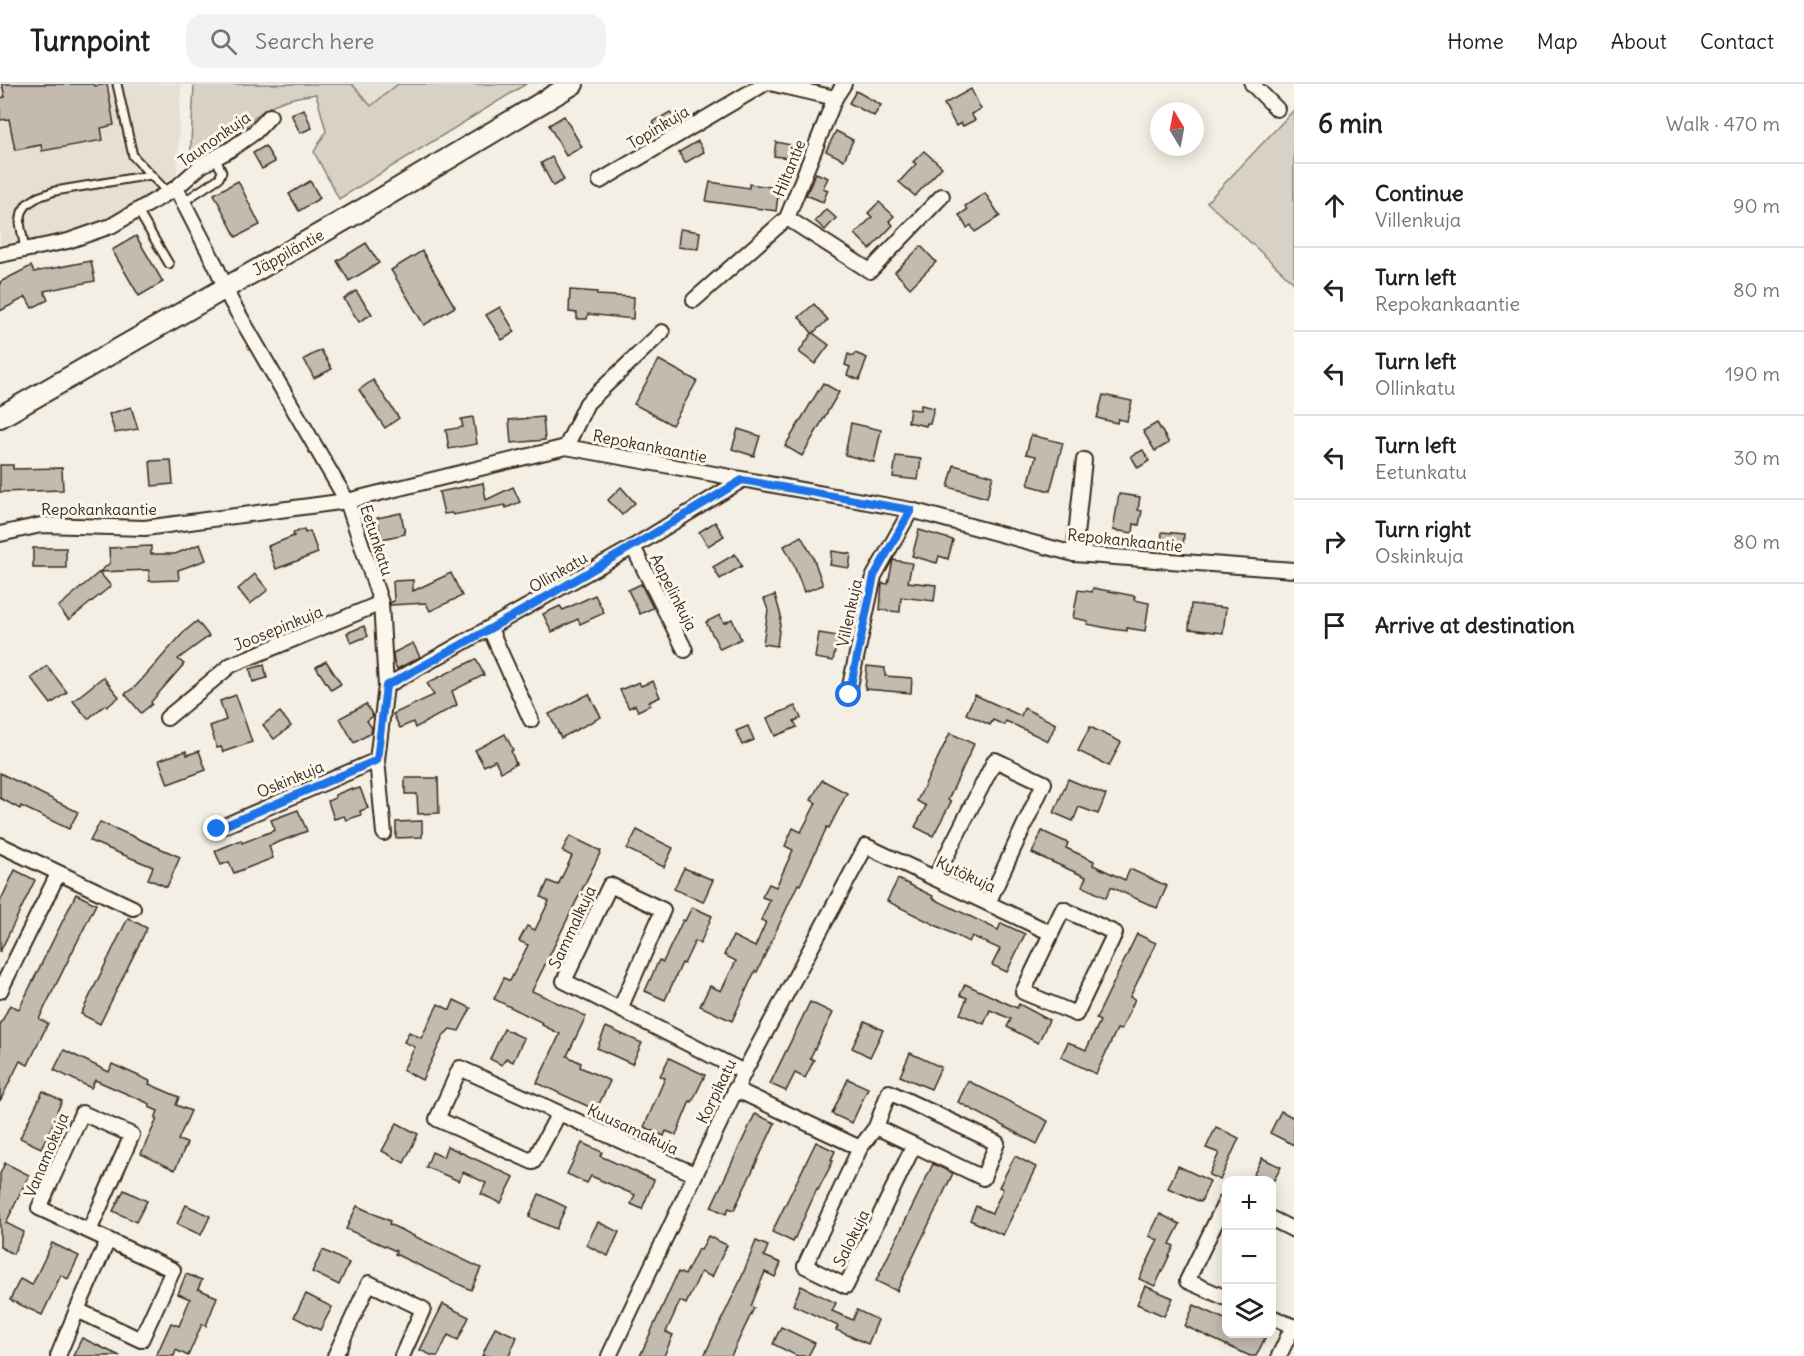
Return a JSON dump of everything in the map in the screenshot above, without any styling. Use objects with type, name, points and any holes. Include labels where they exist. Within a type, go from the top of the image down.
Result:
[{"type":"main road","name":"Jäppiläntie","points":[[0,417],[374,203],[573,84]]},
{"type":"street","name":"Topinkuja","points":[[600,181],[764,84]]},
{"type":"street","points":[[774,84],[835,98]]},
{"type":"street","name":"Hiltantie","points":[[694,300],[787,218],[835,98],[844,84]]},
{"type":"street","points":[[1252,84],[1277,109]]},
{"type":"street","name":"Taunonkuja","points":[[0,255],[91,234],[111,226],[172,190],[190,174],[255,132],[270,116]]},
{"type":"street","name":"Taunonkuja","points":[[172,190],[183,202],[225,287]]},
{"type":"street","points":[[787,218],[870,272],[942,196]]},
{"type":"street","name":"Eetunkatu","points":[[225,287],[347,501],[381,603],[386,686],[377,760],[384,833]]},
{"type":"street","points":[[566,447],[587,403],[662,332]]},
{"type":"street","name":"Repokankaantie","points":[[0,534],[41,525],[145,528],[347,501],[566,447],[911,510],[1074,554],[1294,570]]},
{"type":"street","points":[[1074,554],[1084,460]]},
{"type":"street","name":"Ollinkatu","points":[[386,686],[490,630],[633,548],[742,480]]},
{"type":"street","name":"Villenkuja","points":[[849,695],[874,576],[911,510]]},
{"type":"street","name":"Aapelinkuja","points":[[633,548],[685,650]]},
{"type":"street","name":"Joosepinkuja","points":[[167,718],[231,665],[381,603]]},
{"type":"street","points":[[490,630],[531,720]]},
{"type":"street","name":"Oskinkuja","points":[[217,829],[377,760]]},
{"type":"street","points":[[935,878],[996,760],[1044,783],[988,903]]},
{"type":"street","points":[[0,845],[133,908]]},
{"type":"street","name":"Kytökuja","points":[[866,846],[1051,933]]},
{"type":"street","name":"Korpikatu","points":[[609,1356],[744,1071],[866,846]]},
{"type":"street","points":[[0,991],[58,874]]},
{"type":"street","name":"Sammalkuja","points":[[620,1010],[663,910],[610,885],[564,981],[620,1010],[744,1071]]},
{"type":"street","points":[[1063,909],[1115,933],[1076,1014],[1023,992],[1051,933],[1063,909]]},
{"type":"street","name":"Kuusamakuja","points":[[559,1113],[533,1162],[437,1119],[460,1068],[694,1174]]},
{"type":"street","points":[[735,1089],[860,1148]]},
{"type":"street","name":"Salokuja","points":[[876,1127],[914,1145],[983,1178],[997,1143],[890,1092],[876,1127],[860,1148],[805,1266],[846,1286],[914,1145]]},
{"type":"street","name":"Vanamokuja","points":[[77,1311],[141,1340],[173,1270],[39,1208],[82,1113],[132,1136],[89,1231]]},
{"type":"street","points":[[1222,1211],[1187,1281],[1222,1296]]},
{"type":"street","points":[[1276,1221],[1294,1230]]},
{"type":"street","points":[[58,1356],[108,1240]]},
{"type":"street","points":[[335,1356],[369,1283],[423,1309],[402,1356]]},
{"type":"street","points":[[1276,1319],[1294,1326],[1279,1356]]},
{"type":"lane","points":[[117,84],[133,156],[151,175],[172,190]]},
{"type":"lane","points":[[183,202],[219,178],[222,172],[215,157]]},
{"type":"lane","points":[[25,249],[20,223],[22,212],[27,204],[38,197],[55,191],[151,175]]},
{"type":"lane","points":[[138,210],[169,264]]},
{"type":"shaded area","points":[[0,84],[181,84],[177,174],[148,195],[104,221],[83,229],[0,247]]},
{"type":"shaded area","points":[[194,84],[352,84],[371,106],[398,84],[526,84],[339,199],[314,152],[326,131],[316,94],[291,99],[268,108],[232,138],[190,163]]},
{"type":"shaded area","points":[[352,84],[398,84],[371,106]]},
{"type":"shaded area","points":[[1294,110],[1294,283],[1207,202]]},
{"type":"building","points":[[2,84],[94,84],[95,86],[107,84],[114,125],[101,128],[103,140],[42,151],[41,145],[15,150],[9,119],[0,120],[0,98],[5,97]]},
{"type":"building","points":[[971,89],[981,109],[971,114],[975,120],[963,126],[961,123],[956,126],[944,104]]},
{"type":"building","points":[[856,91],[881,105],[874,116],[849,103]]},
{"type":"building","points":[[304,109],[312,128],[300,133],[291,114]]},
{"type":"building","points":[[670,112],[677,125],[660,135],[653,122]]},
{"type":"building","points":[[564,116],[582,147],[566,156],[549,125]]},
{"type":"building","points":[[836,131],[853,140],[844,160],[826,151]]},
{"type":"building","points":[[698,141],[704,152],[685,163],[679,152]]},
{"type":"building","points":[[776,142],[791,145],[789,158],[774,156]]},
{"type":"building","points":[[265,146],[275,162],[262,169],[253,153]]},
{"type":"building","points":[[924,151],[942,167],[915,196],[899,182],[916,164],[913,162]]},
{"type":"building","points":[[552,157],[564,180],[553,186],[541,163]]},
{"type":"building","points":[[816,173],[828,178],[823,188],[828,190],[823,202],[806,195]]},
{"type":"building","points":[[238,181],[260,225],[236,237],[214,194]]},
{"type":"building","points":[[310,181],[320,198],[299,211],[289,194]]},
{"type":"building","points":[[710,182],[749,188],[749,184],[779,188],[776,211],[706,201]]},
{"type":"building","points":[[985,193],[1000,216],[975,232],[971,225],[967,228],[959,215],[967,210],[965,206]]},
{"type":"building","points":[[879,202],[894,216],[889,221],[893,225],[870,249],[855,234],[872,217],[868,213]]},
{"type":"building","points":[[826,209],[836,218],[825,230],[815,221]]},
{"type":"building","points":[[680,229],[700,232],[698,249],[678,247]]},
{"type":"building","points":[[136,236],[163,282],[139,296],[112,250]]},
{"type":"building","points":[[366,243],[379,263],[349,281],[337,261]]},
{"type":"building","points":[[921,246],[936,262],[910,288],[895,272]]},
{"type":"building","points":[[422,251],[455,307],[424,325],[391,270]]},
{"type":"building","points":[[91,261],[95,281],[44,291],[48,300],[32,308],[26,297],[0,311],[0,282],[31,266],[34,272]]},
{"type":"building","points":[[570,290],[597,292],[597,295],[634,297],[633,319],[588,314],[587,319],[577,319],[577,313],[569,312]]},
{"type":"building","points":[[356,291],[372,314],[359,322],[344,299]]},
{"type":"building","points":[[814,304],[828,320],[813,333],[829,345],[815,364],[799,352],[812,333],[799,317]]},
{"type":"building","points":[[500,307],[515,332],[502,340],[486,315]]},
{"type":"building","points":[[321,350],[332,369],[314,378],[304,359]]},
{"type":"building","points":[[855,353],[867,358],[859,380],[847,375],[850,367],[845,365],[848,354],[853,356]]},
{"type":"building","points":[[659,360],[697,381],[672,425],[634,404]]},
{"type":"building","points":[[373,380],[399,418],[385,428],[359,390]]},
{"type":"building","points":[[823,383],[839,392],[802,456],[785,446]]},
{"type":"building","points":[[1103,395],[1132,401],[1127,421],[1118,419],[1117,423],[1097,418]]},
{"type":"building","points":[[921,405],[934,408],[930,424],[927,423],[926,426],[908,422],[910,409],[920,410]]},
{"type":"building","points":[[131,407],[138,429],[115,433],[109,414]]},
{"type":"building","points":[[473,417],[477,444],[449,449],[446,430],[463,427],[461,419]]},
{"type":"building","points":[[543,417],[545,440],[511,443],[509,420]]},
{"type":"building","points":[[851,423],[881,430],[874,462],[845,455]]},
{"type":"building","points":[[1157,423],[1169,443],[1155,451],[1143,431]]},
{"type":"building","points":[[738,429],[760,436],[754,456],[732,449]]},
{"type":"building","points":[[1031,435],[1063,443],[1050,491],[1028,485],[1036,456],[1026,454]]},
{"type":"building","points":[[1143,450],[1149,461],[1138,468],[1131,456]]},
{"type":"building","points":[[896,456],[921,459],[918,480],[893,477]]},
{"type":"building","points":[[171,460],[173,484],[152,486],[150,461]]},
{"type":"building","points":[[0,465],[13,465],[13,469],[62,468],[63,490],[0,492]]},
{"type":"building","points":[[954,465],[993,476],[987,498],[948,487]]},
{"type":"building","points":[[483,483],[486,500],[513,487],[520,502],[506,508],[505,505],[453,515],[452,513],[444,514],[439,492]]},
{"type":"building","points":[[621,487],[635,503],[622,515],[608,500]]},
{"type":"building","points":[[1119,494],[1140,497],[1138,510],[1142,511],[1139,525],[1134,524],[1133,533],[1113,530]]},
{"type":"building","points":[[401,513],[405,534],[382,539],[377,518]]},
{"type":"building","points":[[715,522],[724,536],[708,546],[699,532]]},
{"type":"building","points":[[304,529],[305,533],[310,531],[318,553],[276,569],[268,546],[294,536],[293,533]]},
{"type":"building","points":[[919,530],[953,540],[948,559],[939,556],[937,563],[912,556]]},
{"type":"building","points":[[1162,532],[1184,534],[1183,548],[1161,546]]},
{"type":"building","points":[[801,536],[813,557],[823,585],[804,592],[784,546]]},
{"type":"building","points":[[200,544],[206,560],[178,570],[179,580],[149,581],[149,570],[99,572],[110,563],[109,548],[151,546],[151,554],[175,554]]},
{"type":"building","points":[[33,548],[66,548],[66,568],[33,568]]},
{"type":"building","points":[[832,551],[851,554],[849,568],[830,565]]},
{"type":"building","points":[[735,554],[742,566],[720,579],[713,567]]},
{"type":"building","points":[[893,560],[912,563],[908,582],[936,585],[934,601],[901,597],[900,612],[880,610],[882,583],[888,584]]},
{"type":"building","points":[[99,572],[111,586],[69,620],[58,607]]},
{"type":"building","points":[[451,573],[462,596],[430,611],[426,603],[390,605],[394,601],[393,581],[413,580],[413,591]]},
{"type":"building","points":[[255,574],[268,590],[250,604],[238,589]]},
{"type":"building","points":[[641,584],[653,608],[640,614],[628,590]]},
{"type":"building","points":[[1093,588],[1135,596],[1134,600],[1149,603],[1145,631],[1127,628],[1127,631],[1112,629],[1087,624],[1088,621],[1073,618],[1078,590],[1092,592]]},
{"type":"building","points":[[595,595],[604,613],[580,624],[578,619],[552,632],[543,614],[560,606],[563,610]]},
{"type":"building","points":[[775,595],[781,616],[777,646],[763,644],[768,610],[764,599]]},
{"type":"building","points":[[1191,604],[1226,608],[1223,633],[1189,629]]},
{"type":"building","points":[[720,615],[724,623],[732,619],[741,639],[720,649],[706,622]]},
{"type":"building","points":[[197,621],[209,636],[178,659],[184,664],[151,702],[152,704],[141,713],[125,694],[136,686],[184,632]]},
{"type":"building","points":[[364,626],[368,636],[351,643],[347,633]]},
{"type":"building","points":[[819,633],[838,636],[833,661],[815,658]]},
{"type":"building","points":[[413,643],[420,657],[397,669],[393,653]]},
{"type":"building","points":[[476,659],[484,675],[452,691],[457,705],[415,728],[413,722],[400,728],[393,714],[434,695],[427,683]]},
{"type":"building","points":[[326,661],[341,684],[331,690],[316,667]]},
{"type":"building","points":[[264,665],[267,678],[253,682],[250,669]]},
{"type":"building","points":[[47,666],[67,692],[51,704],[31,678]]},
{"type":"building","points":[[867,666],[885,668],[885,676],[912,678],[911,693],[865,689]]},
{"type":"building","points":[[103,677],[119,697],[88,719],[73,701]]},
{"type":"building","points":[[653,681],[660,697],[638,711],[635,705],[629,708],[620,690],[639,682],[641,686]]},
{"type":"building","points":[[589,694],[601,717],[561,738],[549,714]]},
{"type":"building","points":[[236,695],[252,742],[223,752],[221,747],[217,748],[210,726],[226,720],[220,701]]},
{"type":"building","points":[[975,695],[1021,716],[1024,708],[1056,724],[1048,741],[1006,721],[1004,725],[993,720],[990,725],[966,714]]},
{"type":"building","points":[[366,704],[373,716],[367,721],[372,728],[371,733],[354,743],[340,718]]},
{"type":"building","points":[[795,706],[801,718],[794,721],[797,727],[775,736],[767,718]]},
{"type":"building","points":[[280,712],[291,726],[274,739],[263,725]]},
{"type":"building","points":[[748,726],[754,740],[742,745],[736,731]]},
{"type":"building","points":[[1090,727],[1121,742],[1109,766],[1078,751]]},
{"type":"building","points":[[950,733],[974,744],[948,800],[951,802],[933,836],[915,827],[926,806],[917,801]]},
{"type":"building","points":[[505,734],[513,750],[511,751],[516,764],[501,772],[495,760],[484,766],[475,750]]},
{"type":"building","points":[[186,751],[187,755],[199,751],[206,770],[168,784],[159,760]]},
{"type":"building","points":[[0,773],[78,812],[69,829],[21,806],[20,809],[0,798]]},
{"type":"building","points":[[405,778],[438,778],[439,813],[418,814],[417,794],[405,794]]},
{"type":"building","points":[[1068,779],[1106,795],[1098,814],[1079,807],[1073,821],[1054,813]]},
{"type":"building","points":[[822,780],[847,793],[829,828],[827,827],[800,885],[798,884],[732,1021],[700,1006],[710,986],[721,991],[736,961],[724,955],[733,936],[755,947],[766,922],[761,920],[770,900],[762,897],[769,884],[776,887],[793,850],[785,846],[793,828],[801,832],[816,803],[811,800]]},
{"type":"building","points":[[352,788],[353,790],[360,788],[368,808],[360,811],[361,815],[346,820],[344,816],[334,819],[328,801],[335,798],[335,795]]},
{"type":"building","points":[[298,810],[307,831],[269,846],[273,858],[234,873],[229,862],[221,865],[215,851],[275,830],[271,820]]},
{"type":"building","points":[[422,821],[422,837],[396,838],[396,822]]},
{"type":"building","points":[[100,822],[180,857],[167,887],[148,879],[153,867],[90,841]]},
{"type":"building","points":[[637,830],[673,848],[664,867],[627,849]]},
{"type":"building","points":[[1042,831],[1068,843],[1066,848],[1094,861],[1093,865],[1125,880],[1130,869],[1167,886],[1157,908],[1111,887],[1106,898],[1082,886],[1086,877],[1032,853]]},
{"type":"building","points":[[570,836],[601,851],[532,991],[586,1016],[567,1056],[581,1063],[580,1067],[610,1081],[596,1110],[537,1083],[560,1034],[494,999],[504,978],[510,981],[528,945],[519,941],[527,926],[535,930],[549,901],[541,897],[548,881],[558,885],[572,856],[562,851]]},
{"type":"building","points":[[684,868],[713,880],[703,902],[674,889]]},
{"type":"building","points":[[15,870],[35,880],[0,952],[0,902]]},
{"type":"building","points":[[898,879],[998,930],[1001,923],[1025,934],[1007,972],[992,965],[1000,949],[972,936],[969,942],[887,901]]},
{"type":"building","points":[[76,894],[96,904],[39,1019],[48,1023],[28,1065],[20,1061],[0,1101],[0,1025],[10,1005],[19,1009]]},
{"type":"building","points":[[692,907],[712,916],[700,944],[695,941],[684,964],[682,963],[665,1000],[645,991],[659,960],[663,962],[683,920],[685,921]]},
{"type":"building","points":[[128,918],[147,928],[100,1024],[81,1014]]},
{"type":"building","points":[[1137,934],[1156,943],[1130,997],[1135,999],[1121,1030],[1117,1029],[1096,1074],[1061,1057],[1068,1042],[1086,1050],[1100,1021],[1096,1019]]},
{"type":"building","points":[[965,984],[1017,1008],[1019,1004],[1049,1020],[1038,1043],[1007,1027],[1011,1019],[990,1010],[984,1024],[960,1014],[967,998],[960,995]]},
{"type":"building","points":[[454,1000],[471,1008],[459,1031],[450,1029],[444,1035],[422,1080],[403,1070],[415,1047],[404,1042],[409,1032],[421,1038],[438,1004],[450,1010]]},
{"type":"building","points":[[810,1002],[833,1013],[810,1058],[814,1060],[805,1078],[795,1073],[786,1091],[770,1084]]},
{"type":"building","points":[[865,1021],[883,1030],[870,1057],[852,1048]]},
{"type":"building","points":[[606,1027],[642,1043],[632,1064],[597,1048]]},
{"type":"building","points":[[504,1029],[524,1038],[513,1062],[506,1058],[502,1065],[490,1059]]},
{"type":"building","points":[[64,1050],[109,1072],[112,1064],[179,1097],[176,1105],[191,1111],[178,1140],[187,1143],[175,1170],[141,1154],[157,1119],[155,1119],[158,1111],[149,1107],[150,1104],[95,1080],[91,1088],[54,1070]]},
{"type":"building","points":[[910,1053],[941,1067],[931,1089],[900,1076]]},
{"type":"building","points":[[669,1058],[705,1075],[692,1102],[690,1101],[676,1135],[666,1131],[664,1136],[644,1127],[665,1078],[660,1076]]},
{"type":"building","points":[[848,1079],[868,1088],[852,1123],[832,1114]]},
{"type":"building","points":[[968,1081],[1048,1121],[1037,1144],[958,1102]]},
{"type":"building","points":[[43,1091],[62,1101],[41,1148],[20,1138]]},
{"type":"building","points":[[1281,1111],[1294,1118],[1294,1145],[1270,1133]]},
{"type":"building","points":[[755,1114],[775,1123],[734,1210],[729,1208],[726,1214],[711,1207]]},
{"type":"building","points":[[397,1123],[418,1134],[404,1163],[382,1151]]},
{"type":"building","points":[[1216,1127],[1239,1138],[1220,1180],[1209,1175],[1219,1153],[1206,1148]]},
{"type":"building","points":[[816,1142],[835,1151],[831,1160],[833,1161],[817,1189],[793,1242],[772,1232]]},
{"type":"building","points":[[582,1143],[602,1152],[600,1156],[654,1180],[642,1209],[631,1204],[635,1195],[591,1176],[587,1183],[567,1174]]},
{"type":"building","points":[[447,1146],[514,1177],[501,1203],[481,1194],[486,1183],[463,1172],[459,1181],[426,1167],[432,1152],[443,1157]]},
{"type":"building","points":[[1015,1156],[1036,1167],[1003,1235],[970,1220],[976,1206],[992,1213],[1003,1189],[999,1187]]},
{"type":"building","points":[[1262,1158],[1281,1167],[1276,1176],[1253,1176]]},
{"type":"building","points":[[5,1163],[29,1175],[6,1223],[24,1232],[13,1254],[0,1247],[0,1174]]},
{"type":"building","points":[[933,1164],[953,1173],[897,1291],[876,1281]]},
{"type":"building","points":[[1178,1166],[1210,1181],[1201,1202],[1168,1188]]},
{"type":"building","points":[[124,1190],[147,1201],[136,1222],[113,1211]]},
{"type":"building","points":[[539,1194],[566,1207],[556,1229],[529,1217]]},
{"type":"building","points":[[186,1205],[210,1216],[201,1235],[177,1224]]},
{"type":"building","points":[[357,1206],[481,1268],[471,1290],[395,1254],[396,1251],[346,1229]]},
{"type":"building","points":[[1160,1214],[1180,1224],[1170,1244],[1174,1246],[1155,1286],[1139,1279],[1158,1240],[1149,1236]]},
{"type":"building","points":[[598,1222],[619,1232],[608,1256],[586,1245]]},
{"type":"building","points":[[708,1236],[727,1245],[712,1277],[701,1272],[686,1304],[680,1301],[666,1332],[673,1335],[664,1356],[640,1356],[678,1272],[685,1275],[698,1249],[701,1250]]},
{"type":"building","points":[[756,1241],[768,1246],[764,1256],[781,1263],[775,1277],[765,1272],[751,1306],[754,1308],[731,1356],[704,1356],[740,1281]]},
{"type":"building","points":[[52,1243],[79,1256],[68,1279],[61,1275],[42,1315],[10,1300],[20,1279],[32,1285]]},
{"type":"building","points":[[323,1250],[349,1263],[339,1285],[312,1272]]},
{"type":"building","points":[[186,1274],[202,1280],[198,1289],[217,1297],[206,1326],[202,1324],[188,1356],[176,1350],[174,1356],[156,1356],[171,1323],[179,1326],[190,1299],[178,1294]]},
{"type":"building","points":[[801,1286],[836,1303],[832,1311],[853,1320],[857,1310],[878,1320],[868,1344],[836,1330],[838,1326],[793,1305]]},
{"type":"building","points":[[1145,1286],[1173,1298],[1164,1316],[1137,1304]]},
{"type":"building","points":[[306,1294],[332,1307],[320,1330],[294,1317]]},
{"type":"building","points":[[443,1304],[469,1317],[458,1340],[448,1335],[438,1356],[433,1356],[420,1350]]},
{"type":"building","points":[[1194,1305],[1222,1318],[1222,1338],[1265,1338],[1256,1356],[1250,1356],[1185,1326]]},
{"type":"building","points":[[495,1327],[517,1337],[509,1356],[482,1356]]},
{"type":"building","points":[[781,1327],[815,1343],[808,1356],[797,1356],[773,1344]]},
{"type":"building","points":[[82,1338],[120,1356],[73,1356]]},
{"type":"route","points":[[217,829],[377,760],[386,686],[490,630],[633,548],[742,480],[911,510],[874,576],[849,695]]}]
